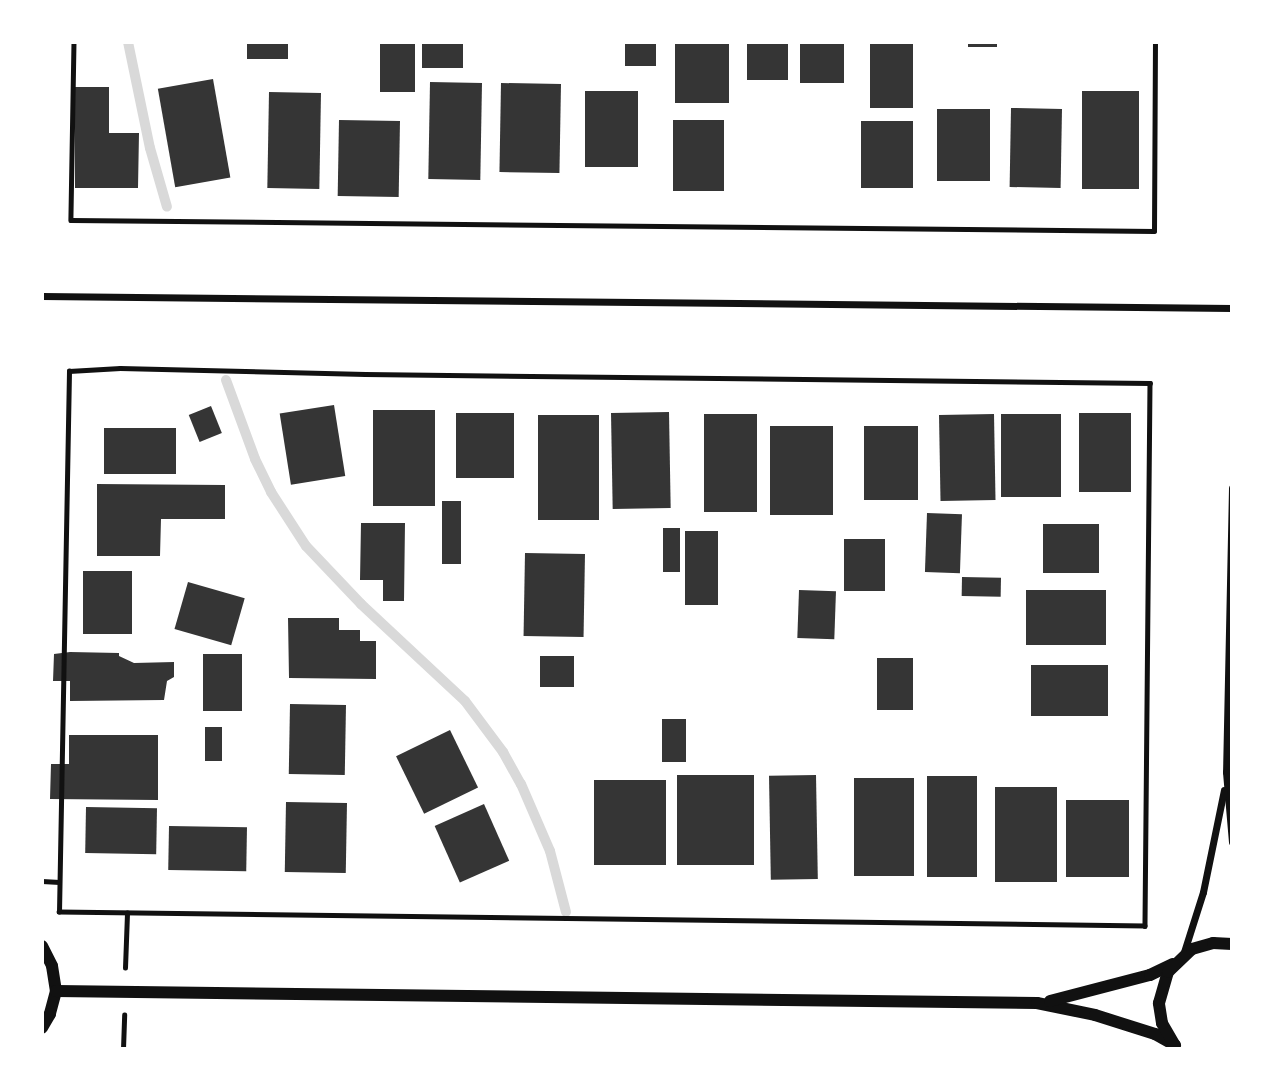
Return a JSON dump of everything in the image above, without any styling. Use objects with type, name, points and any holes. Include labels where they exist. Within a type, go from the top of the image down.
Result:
[{"type":"street","points":[[42,296],[1232,308]]},
{"type":"street","points":[[1232,488],[1226,772],[1232,842]]},
{"type":"street","points":[[1177,1048],[1162,1023],[1159,1003],[1163,981],[1178,960],[1203,891],[1226,772]]},
{"type":"street","points":[[56,991],[1037,1003],[1078,996],[1150,975],[1213,943],[1232,944]]},
{"type":"street","points":[[42,946],[52,966],[56,991],[50,1014],[42,1028]]},
{"type":"street","points":[[1037,1003],[1095,1015],[1155,1034],[1177,1048]]},
{"type":"path","points":[[74,42],[71,220],[1154,231],[1155,42]]},
{"type":"path","points":[[120,368],[365,374],[1150,383],[1144,926],[59,912],[60,882],[69,371],[120,368]]},
{"type":"path","points":[[42,881],[60,882]]},
{"type":"building","points":[[247,42],[288,42],[288,59],[247,59]]},
{"type":"building","points":[[422,42],[463,42],[463,68],[422,68]]},
{"type":"building","points":[[625,42],[656,42],[656,66],[625,66]]},
{"type":"building","points":[[675,42],[729,42],[729,103],[675,103]]},
{"type":"building","points":[[747,42],[788,42],[788,80],[747,80]]},
{"type":"building","points":[[800,42],[844,42],[844,83],[800,83]]},
{"type":"building","points":[[870,42],[913,42],[913,108],[870,108]]},
{"type":"building","points":[[968,42],[997,42],[997,47],[968,47]]},
{"type":"building","points":[[380,43],[415,43],[415,92],[380,92]]},
{"type":"building","points":[[213,79],[230,177],[175,187],[158,89]]},
{"type":"building","points":[[430,82],[482,83],[480,180],[428,179]]},
{"type":"building","points":[[501,83],[561,84],[559,173],[499,172]]},
{"type":"building","points":[[75,87],[109,87],[109,133],[139,133],[138,188],[75,188]]},
{"type":"building","points":[[585,91],[638,91],[638,167],[585,167]]},
{"type":"building","points":[[1082,91],[1139,91],[1139,189],[1082,189]]},
{"type":"building","points":[[269,92],[321,93],[319,189],[267,188]]},
{"type":"building","points":[[1011,108],[1062,109],[1061,188],[1010,187]]},
{"type":"building","points":[[937,109],[990,109],[990,181],[937,181]]},
{"type":"building","points":[[339,120],[400,121],[399,197],[338,196]]},
{"type":"building","points":[[673,120],[724,120],[724,191],[673,191]]},
{"type":"building","points":[[861,121],[913,121],[913,188],[861,188]]},
{"type":"building","points":[[334,405],[345,476],[291,485],[280,414]]},
{"type":"building","points":[[211,406],[222,433],[200,442],[189,415]]},
{"type":"building","points":[[373,410],[435,410],[435,506],[373,506]]},
{"type":"building","points":[[669,412],[671,508],[613,509],[611,413]]},
{"type":"building","points":[[456,413],[514,413],[514,478],[456,478]]},
{"type":"building","points":[[1079,413],[1131,413],[1131,492],[1079,492]]},
{"type":"building","points":[[704,414],[757,414],[757,512],[704,512]]},
{"type":"building","points":[[994,414],[996,500],[941,501],[939,415]]},
{"type":"building","points":[[1001,414],[1061,414],[1061,497],[1001,497]]},
{"type":"building","points":[[538,415],[599,415],[599,520],[538,520]]},
{"type":"building","points":[[770,426],[833,426],[833,515],[770,515]]},
{"type":"building","points":[[864,426],[918,426],[918,500],[864,500]]},
{"type":"building","points":[[104,428],[176,428],[176,474],[104,474]]},
{"type":"building","points":[[97,484],[225,485],[225,519],[161,519],[160,556],[97,556]]},
{"type":"building","points":[[442,501],[461,501],[461,564],[442,564]]},
{"type":"building","points":[[927,513],[962,514],[960,573],[925,572]]},
{"type":"building","points":[[361,523],[405,523],[404,601],[383,601],[383,580],[360,580]]},
{"type":"building","points":[[1043,524],[1099,524],[1099,573],[1043,573]]},
{"type":"building","points":[[663,528],[680,528],[680,572],[663,572]]},
{"type":"building","points":[[685,531],[718,531],[718,605],[685,605]]},
{"type":"building","points":[[844,539],[885,539],[885,591],[844,591]]},
{"type":"building","points":[[525,553],[585,554],[584,637],[524,636]]},
{"type":"building","points":[[83,571],[132,571],[132,634],[83,634]]},
{"type":"building","points":[[962,577],[1001,578],[1001,597],[962,596]]},
{"type":"building","points":[[188,582],[245,598],[231,645],[174,629]]},
{"type":"building","points":[[799,590],[836,591],[834,639],[797,638]]},
{"type":"building","points":[[1026,590],[1106,590],[1106,645],[1026,645]]},
{"type":"building","points":[[288,618],[339,618],[339,630],[360,630],[360,641],[376,641],[376,679],[289,678]]},
{"type":"building","points":[[119,653],[119,656],[134,663],[174,662],[174,677],[167,681],[164,700],[70,701],[70,681],[53,681],[54,654]]},
{"type":"building","points":[[203,654],[242,654],[242,711],[203,711]]},
{"type":"building","points":[[540,656],[574,656],[574,687],[540,687]]},
{"type":"building","points":[[877,658],[913,658],[913,710],[877,710]]},
{"type":"building","points":[[1031,665],[1108,665],[1108,716],[1031,716]]},
{"type":"building","points":[[290,704],[346,705],[345,775],[289,774]]},
{"type":"building","points":[[662,719],[686,719],[686,762],[662,762]]},
{"type":"building","points":[[205,727],[222,727],[222,761],[205,761]]},
{"type":"building","points":[[450,730],[478,788],[424,814],[396,756]]},
{"type":"building","points":[[69,735],[158,735],[158,800],[50,799],[51,764],[69,764]]},
{"type":"building","points":[[677,775],[754,775],[754,865],[677,865]]},
{"type":"building","points":[[816,775],[818,879],[771,880],[769,776]]},
{"type":"building","points":[[927,776],[977,776],[977,877],[927,877]]},
{"type":"building","points":[[854,778],[914,778],[914,876],[854,876]]},
{"type":"building","points":[[594,780],[666,780],[666,865],[594,865]]},
{"type":"building","points":[[995,787],[1057,787],[1057,882],[995,882]]},
{"type":"building","points":[[1066,800],[1129,800],[1129,877],[1066,877]]},
{"type":"building","points":[[286,802],[347,803],[346,873],[285,872]]},
{"type":"building","points":[[484,804],[509,861],[460,883],[435,826]]},
{"type":"building","points":[[86,807],[157,808],[156,854],[85,853]]},
{"type":"building","points":[[169,826],[247,827],[246,871],[168,870]]},
{"type":"waterway","points":[[128,42],[150,148],[167,207]]},
{"type":"waterway","points":[[226,380],[255,459],[271,492],[306,546],[361,604],[465,701],[503,752],[521,784],[550,851],[566,912]]}]
